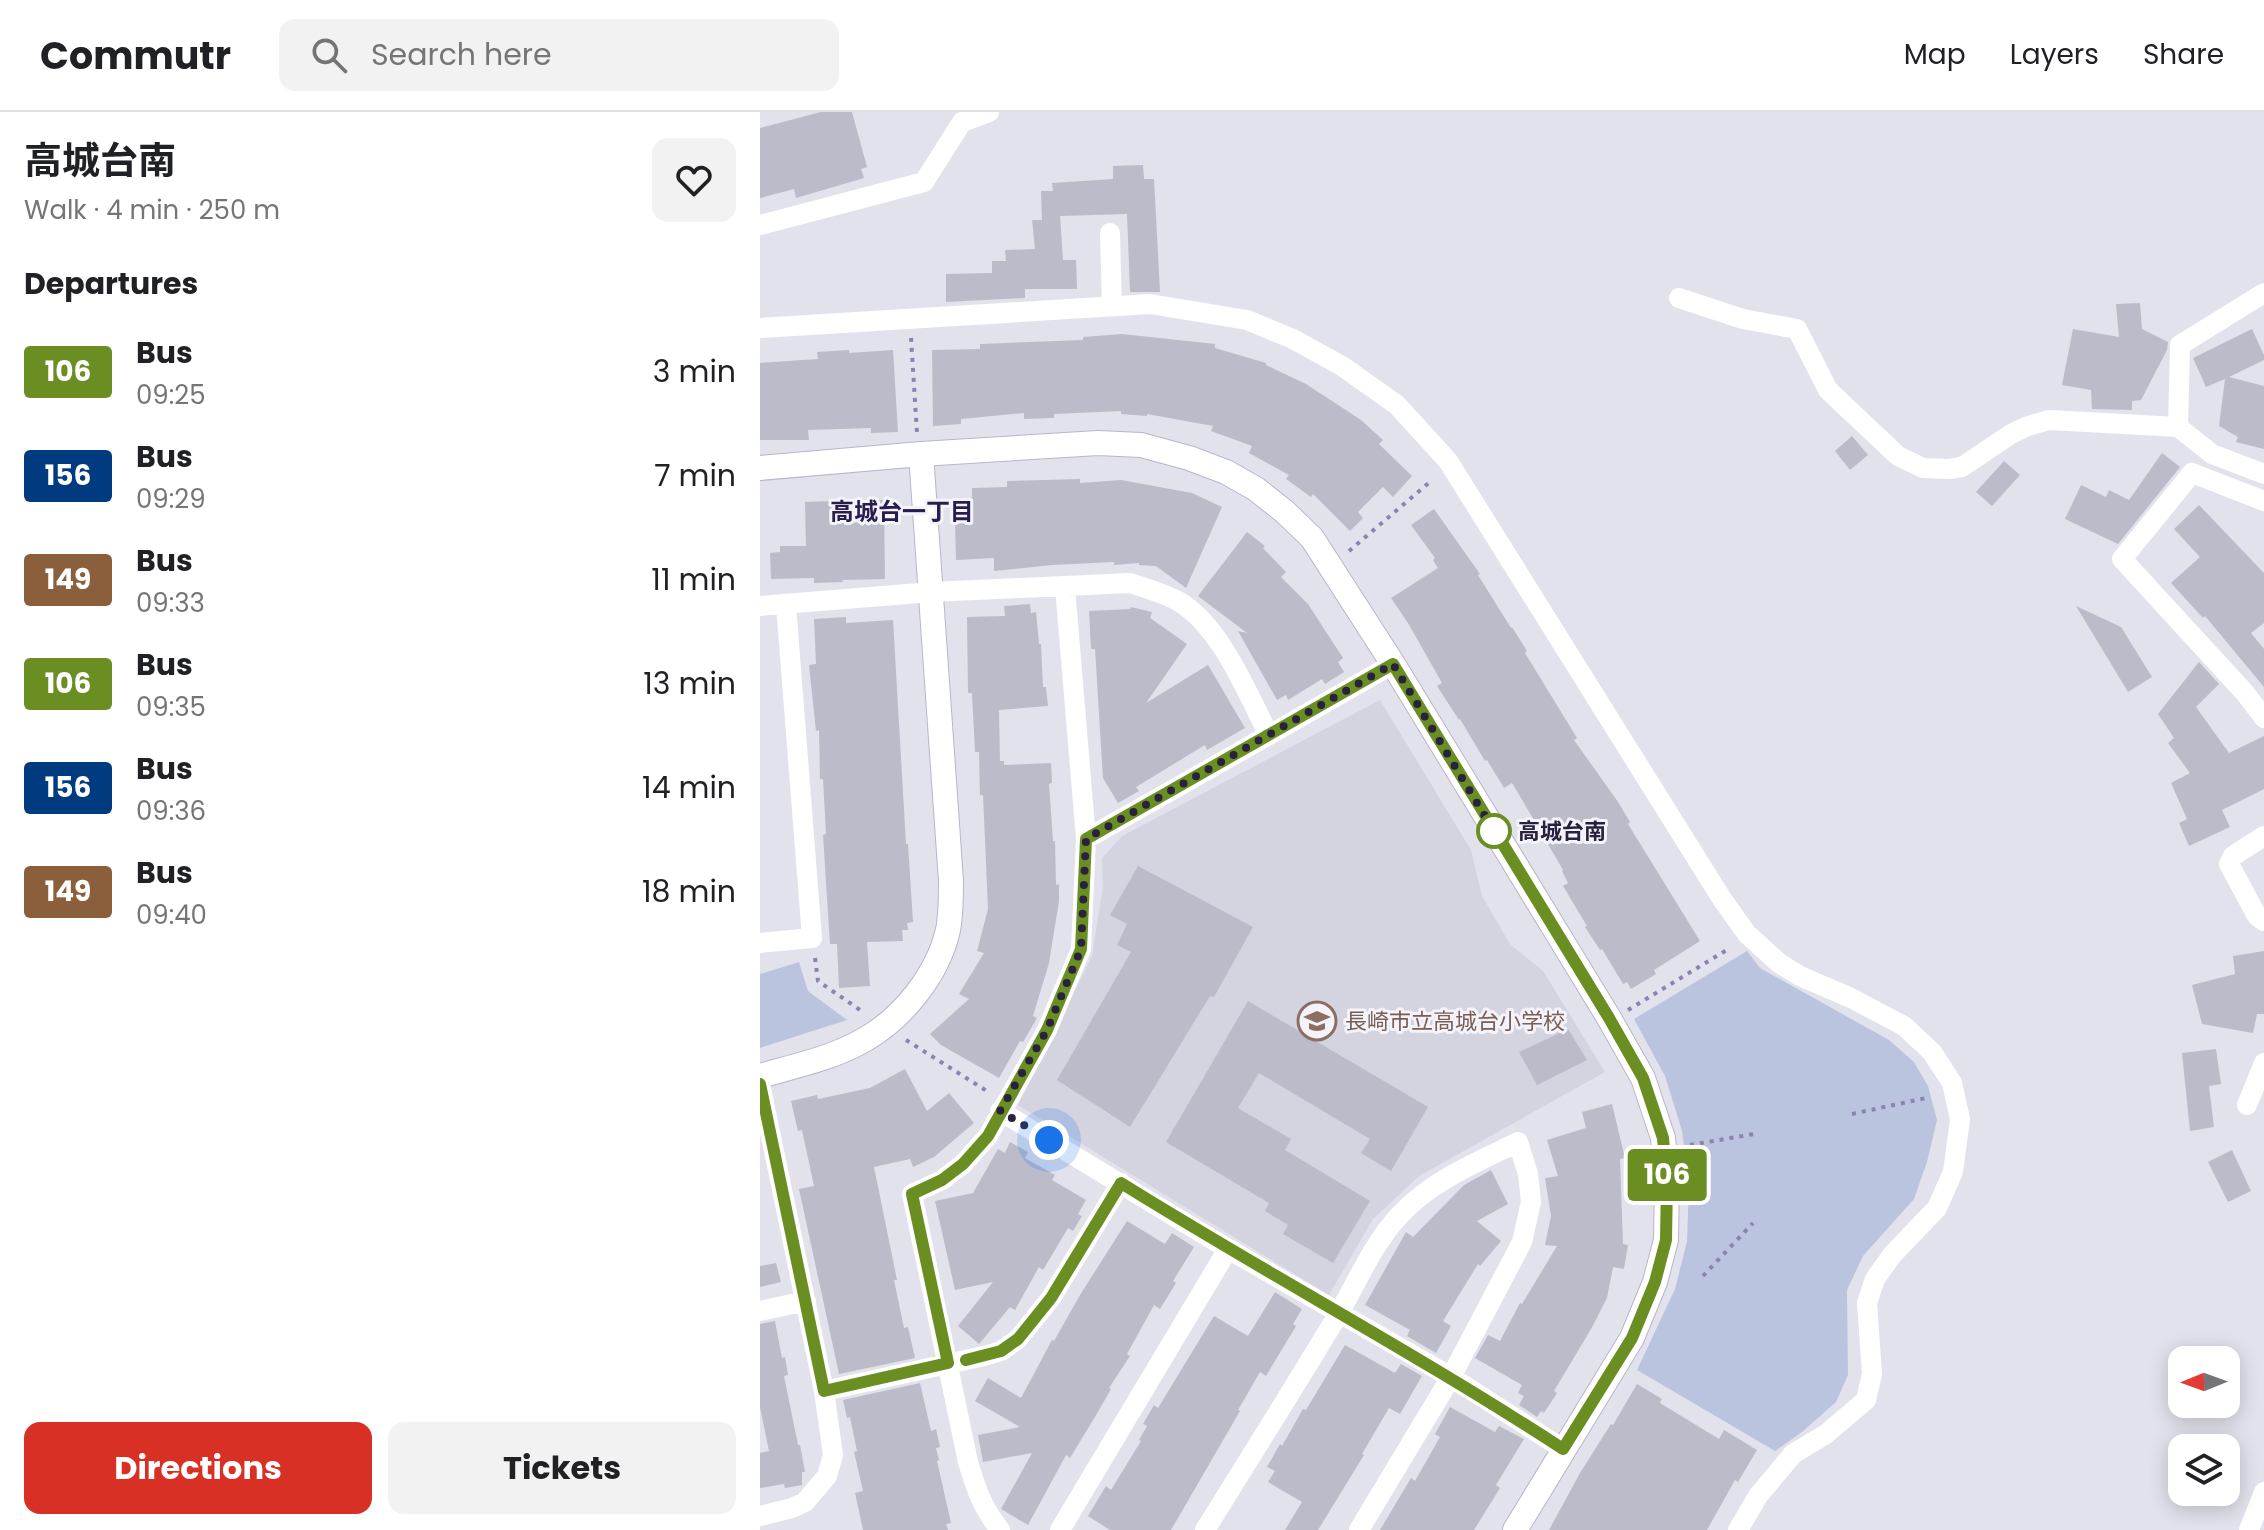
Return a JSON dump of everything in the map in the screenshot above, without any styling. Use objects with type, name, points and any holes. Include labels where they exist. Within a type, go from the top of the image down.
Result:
[{"type":"street","points":[[760,225],[924,182],[962,122],[989,112]]},
{"type":"street","points":[[1110,233],[1112,307]]},
{"type":"street","points":[[2178,427],[2180,345],[2264,293]]},
{"type":"street","points":[[1679,298],[1743,319],[1797,329],[1828,390],[1898,456],[1923,468],[1962,467],[2011,434],[2049,420],[2178,427],[2212,454],[2264,474]]},
{"type":"street","points":[[760,328],[1150,304],[1247,320],[1293,339],[1342,366],[1397,405],[1448,461],[1747,934],[1779,963],[1904,1026],[1932,1052],[1952,1083],[1960,1119],[1953,1172],[1937,1208],[1892,1255],[1875,1279],[1867,1303],[1872,1374],[1866,1400],[1826,1434],[1793,1454],[1758,1496],[1738,1530]]},
{"type":"street","points":[[760,468],[919,445],[1141,445],[1226,472],[1256,489],[1312,538],[1393,664],[1609,1018],[1643,1078],[1663,1138],[1667,1181],[1666,1240],[1655,1282],[1632,1338],[1515,1530]]},
{"type":"street","points":[[760,1076],[819,1059],[863,1041],[885,1027],[922,987],[948,931],[951,881],[919,445]]},
{"type":"street","points":[[2264,501],[2192,473],[2122,559],[2245,693],[2264,718]]},
{"type":"street","points":[[760,606],[932,592],[1130,583],[1179,601],[1201,621],[1220,644],[1269,735]]},
{"type":"street","points":[[1000,1530],[977,1495],[968,1462],[912,1194],[942,1180],[963,1164],[988,1136],[1047,1030],[1081,949],[1086,839],[1065,587]]},
{"type":"street","points":[[760,943],[812,938],[786,605]]},
{"type":"street","points":[[1086,839],[1393,664]]},
{"type":"street","points":[[2264,836],[2233,856],[2229,864],[2257,916],[2264,921]]},
{"type":"street","points":[[2247,1105],[2264,1063]]},
{"type":"street","points":[[760,1084],[833,1444],[827,1476],[805,1502],[760,1516]]},
{"type":"street","points":[[1003,1107],[1228,1249],[1451,1377],[1563,1449]]},
{"type":"street","points":[[1205,1530],[1385,1232],[1419,1197],[1464,1168],[1518,1142],[1528,1174],[1531,1202],[1522,1242],[1451,1377],[1359,1530]]},
{"type":"street","points":[[824,1391],[1001,1351],[1018,1339],[1051,1298],[1121,1183]]},
{"type":"street","points":[[1060,1530],[1228,1249]]},
{"type":"street","points":[[760,1311],[806,1301]]},
{"type":"street","points":[[2249,1530],[2264,1492]]},
{"type":"path","points":[[910,319],[919,445]]},
{"type":"path","points":[[1349,551],[1431,481]]},
{"type":"path","points":[[1626,1012],[1739,942]]},
{"type":"path","points":[[814,947],[818,981],[863,1012]]},
{"type":"path","points":[[885,1027],[1003,1107]]},
{"type":"path","points":[[1852,1114],[1926,1098]]},
{"type":"path","points":[[1690,1145],[1754,1134]]},
{"type":"path","points":[[1703,1276],[1753,1223]]},
{"type":"shaded area","name":"長崎市立高城台小学校","points":[[1380,700],[1471,850],[1482,896],[1510,944],[1543,971],[1605,1072],[1419,1176],[1373,1219],[1329,1295],[1018,1105],[1092,956],[1103,887],[1102,858],[1122,836]]},
{"type":"shaded area","points":[[1747,951],[1760,968],[1889,1040],[1914,1062],[1928,1086],[1937,1120],[1914,1199],[1863,1256],[1847,1290],[1848,1375],[1836,1402],[1775,1451],[1637,1370],[1675,1289],[1687,1241],[1689,1183],[1682,1131],[1665,1076],[1634,1019]]},
{"type":"shaded area","points":[[799,962],[808,991],[847,1020],[760,1048],[760,974]]},
{"type":"building","points":[[821,112],[852,112],[867,167],[861,169],[864,178],[796,198],[794,189],[760,198],[760,128]]},
{"type":"building","points":[[1143,165],[1144,179],[1154,179],[1160,292],[1130,292],[1127,214],[1060,216],[1063,260],[1076,260],[1077,289],[1025,289],[1025,298],[946,302],[946,274],[992,273],[992,261],[1006,261],[1005,250],[1035,249],[1032,220],[1042,220],[1041,191],[1053,191],[1052,183],[1113,179],[1113,166]]},
{"type":"building","points":[[2140,303],[2142,329],[2168,342],[2167,350],[2141,400],[2132,401],[2132,410],[2092,409],[2091,390],[2062,385],[2073,329],[2119,337],[2116,304]]},
{"type":"building","points":[[2252,329],[2264,360],[2229,377],[2264,386],[2264,449],[2236,442],[2238,437],[2219,426],[2225,379],[2206,387],[2193,358]]},
{"type":"building","points":[[1122,334],[1215,344],[1215,348],[1266,363],[1306,384],[1361,420],[1383,440],[1379,444],[1412,476],[1393,497],[1383,487],[1358,512],[1363,518],[1350,531],[1313,494],[1311,497],[1286,479],[1289,475],[1249,453],[1252,446],[1211,431],[1213,426],[1147,414],[1121,414],[1121,411],[1054,414],[1054,418],[1024,419],[1024,413],[961,419],[961,424],[933,426],[932,350],[980,349],[980,344],[1083,340],[1083,337]]},
{"type":"building","points":[[849,350],[849,353],[893,350],[898,432],[871,433],[871,428],[808,430],[809,440],[760,440],[760,363],[818,359],[817,352]]},
{"type":"building","points":[[1852,436],[1868,455],[1850,470],[1835,451]]},
{"type":"building","points":[[2162,453],[2180,467],[2118,544],[2065,519],[2081,485],[2106,497],[2109,490],[2129,500]]},
{"type":"building","points":[[2004,461],[2020,475],[1992,506],[1976,492]]},
{"type":"building","points":[[1080,479],[1080,483],[1121,480],[1192,493],[1222,507],[1186,588],[1156,566],[1139,563],[1052,565],[994,571],[994,558],[956,560],[951,498],[972,498],[972,488],[1007,487],[1007,481]]},
{"type":"building","points":[[884,500],[885,579],[814,583],[814,578],[771,579],[770,553],[780,552],[780,546],[806,546],[805,502]]},
{"type":"building","points":[[2199,505],[2264,573],[2264,623],[2251,633],[2264,649],[2264,687],[2205,616],[2203,618],[2171,583],[2200,557],[2174,529]]},
{"type":"building","points":[[1434,509],[1480,574],[1577,738],[1574,740],[1618,802],[1630,822],[1628,824],[1700,941],[1654,970],[1656,974],[1631,989],[1627,982],[1623,984],[1585,927],[1563,886],[1568,883],[1563,870],[1512,783],[1504,788],[1437,686],[1442,683],[1391,598],[1438,568],[1433,560],[1435,558],[1411,525]]},
{"type":"building","points":[[1247,532],[1265,546],[1263,548],[1286,572],[1281,577],[1308,604],[1343,658],[1338,662],[1344,672],[1325,684],[1322,679],[1288,700],[1286,695],[1277,700],[1238,631],[1247,633],[1198,596]]},
{"type":"building","points":[[1030,604],[1031,613],[1036,612],[1043,687],[1046,687],[1048,706],[999,710],[1000,761],[1004,761],[1004,765],[1051,763],[1052,783],[1049,784],[1059,901],[1049,963],[1033,1016],[1037,1018],[999,1078],[941,1045],[930,1034],[969,999],[959,994],[984,953],[977,951],[988,909],[983,795],[980,795],[979,752],[975,752],[972,693],[968,693],[967,617],[1005,616],[1004,606]]},
{"type":"building","points":[[2076,606],[2121,627],[2152,677],[2128,692]]},
{"type":"building","points":[[1131,607],[1152,612],[1150,618],[1187,644],[1146,703],[1208,665],[1245,728],[1207,750],[1205,745],[1136,787],[1139,791],[1118,803],[1103,778],[1095,649],[1091,649],[1089,611]]},
{"type":"building","points":[[846,617],[846,623],[893,620],[913,922],[907,923],[908,930],[902,930],[903,941],[867,942],[870,986],[839,988],[837,944],[830,944],[823,779],[820,779],[819,730],[816,731],[809,665],[816,664],[814,619]]},
{"type":"building","points":[[2199,662],[2219,684],[2196,707],[2229,753],[2264,736],[2264,789],[2222,810],[2230,827],[2189,846],[2179,823],[2187,819],[2171,783],[2190,773],[2168,743],[2174,738],[2158,714]]},
{"type":"building","points":[[1138,866],[1253,927],[1214,997],[1210,996],[1130,1127],[1057,1080],[1131,952],[1117,945],[1127,924],[1110,915]]},
{"type":"building","points":[[2264,951],[2264,1014],[2257,1014],[2253,1033],[2202,1024],[2192,985],[2235,974],[2233,956]]},
{"type":"building","points":[[1248,1001],[1428,1107],[1391,1171],[1361,1153],[1370,1139],[1259,1073],[1238,1108],[1291,1139],[1285,1150],[1370,1201],[1333,1263],[1283,1234],[1288,1225],[1265,1211],[1269,1203],[1166,1142]]},
{"type":"building","points":[[1568,1029],[1587,1060],[1537,1085],[1519,1052]]},
{"type":"building","points":[[2216,1049],[2221,1084],[2209,1086],[2214,1127],[2190,1131],[2182,1053]]},
{"type":"building","points":[[905,1069],[927,1111],[949,1093],[974,1123],[934,1157],[913,1167],[910,1159],[874,1167],[904,1328],[908,1327],[915,1358],[839,1374],[799,1189],[814,1186],[802,1130],[798,1131],[791,1101],[817,1095],[818,1099],[870,1088]]},
{"type":"building","points":[[1612,1104],[1625,1158],[1620,1159],[1623,1244],[1628,1245],[1624,1269],[1613,1267],[1607,1298],[1554,1391],[1557,1393],[1544,1413],[1541,1411],[1537,1417],[1519,1405],[1524,1396],[1518,1393],[1522,1385],[1475,1358],[1488,1335],[1500,1341],[1520,1303],[1557,1246],[1545,1245],[1551,1216],[1545,1178],[1558,1176],[1547,1140],[1586,1128],[1582,1112]]},
{"type":"building","points":[[1010,1142],[1028,1152],[1025,1158],[1055,1175],[1052,1180],[1086,1200],[1078,1214],[1082,1216],[1073,1231],[1068,1228],[1043,1270],[1039,1267],[1015,1310],[1010,1307],[979,1344],[958,1326],[993,1282],[955,1290],[935,1201],[973,1193],[998,1149],[1005,1153]]},
{"type":"building","points":[[2232,1150],[2251,1191],[2228,1202],[2208,1162]]},
{"type":"building","points":[[1491,1170],[1508,1204],[1477,1221],[1501,1241],[1480,1266],[1478,1264],[1443,1321],[1451,1326],[1436,1353],[1407,1336],[1410,1330],[1365,1305],[1406,1232],[1413,1237],[1464,1185]]},
{"type":"building","points":[[1127,1221],[1165,1244],[1172,1233],[1194,1247],[1160,1309],[1154,1305],[1127,1354],[1130,1356],[1070,1458],[1066,1455],[1028,1525],[1001,1509],[1032,1453],[983,1462],[978,1435],[1020,1427],[975,1401],[988,1378],[1021,1398],[1052,1340]]},
{"type":"building","points":[[776,1263],[781,1282],[760,1287],[760,1266]]},
{"type":"building","points":[[1275,1292],[1302,1309],[1293,1324],[1296,1326],[1266,1376],[1260,1372],[1171,1530],[1110,1530],[1088,1516],[1106,1486],[1111,1490],[1141,1441],[1147,1426],[1143,1424],[1154,1405],[1158,1408],[1214,1316],[1248,1336]]},
{"type":"building","points":[[775,1321],[782,1358],[785,1357],[788,1375],[784,1376],[805,1472],[802,1472],[802,1485],[760,1488],[760,1453],[769,1451],[760,1407],[760,1324]]},
{"type":"building","points":[[1345,1345],[1395,1373],[1401,1364],[1422,1376],[1400,1414],[1389,1408],[1318,1530],[1285,1530],[1302,1502],[1268,1482],[1275,1471],[1267,1467]]},
{"type":"building","points":[[920,1383],[931,1431],[936,1429],[940,1447],[936,1448],[937,1461],[951,1523],[946,1524],[948,1530],[863,1530],[855,1493],[863,1491],[854,1452],[857,1451],[843,1400]]},
{"type":"building","points":[[1637,1384],[1662,1399],[1660,1403],[1719,1439],[1724,1430],[1757,1450],[1738,1482],[1735,1480],[1707,1530],[1549,1530],[1580,1473]]},
{"type":"building","points":[[1450,1407],[1495,1432],[1499,1426],[1524,1439],[1496,1485],[1500,1488],[1474,1530],[1380,1530],[1411,1478],[1415,1481],[1440,1437],[1435,1434]]},
{"type":"bus line","name":"106","points":[[760,1084],[824,1391],[948,1363],[912,1194],[942,1180],[963,1164],[988,1136],[1047,1030],[1081,949],[1086,839],[1393,664],[1643,1078],[1663,1138],[1667,1181],[1666,1240],[1655,1282],[1632,1338],[1563,1449],[1451,1377],[1228,1249],[1121,1183],[1051,1298],[1018,1339],[1001,1351],[966,1360]]},
{"type":"place","name":"高城台南","points":[[1494,831]]},
{"type":"place","name":"長崎市立高城台小学校","points":[[1317,1021]]},
{"type":"district","name":"高城台一丁目","points":[[902,511]]},
{"type":"route","points":[[1049,1140],[1000,1111],[1047,1030],[1081,949],[1086,839],[1393,664],[1494,831]]}]
